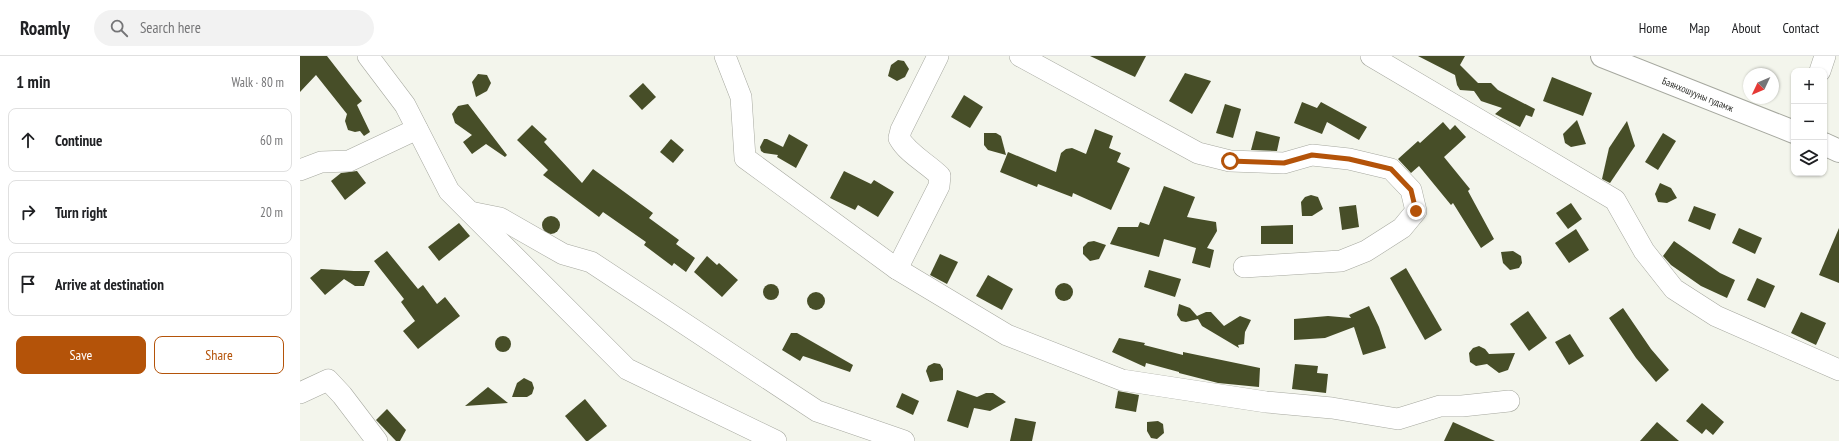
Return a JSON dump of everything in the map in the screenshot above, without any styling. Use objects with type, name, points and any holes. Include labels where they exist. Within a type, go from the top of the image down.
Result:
[{"type":"main road","name":"Баянхошууны гудамж","points":[[1602,56],[1791,131]]},
{"type":"main road","points":[[1827,145],[1839,150]]},
{"type":"street","points":[[368,56],[405,105],[449,192],[628,369],[776,441]]},
{"type":"street","points":[[725,56],[741,97],[745,158],[896,269],[1007,335],[1122,380],[1266,402],[1332,408],[1398,419],[1440,406],[1462,406],[1509,401]]},
{"type":"street","points":[[896,269],[939,186],[940,176],[932,168],[904,147],[899,138],[901,130],[938,56]]},
{"type":"street","points":[[1020,56],[1198,153],[1230,161],[1284,163],[1312,155],[1349,159],[1391,169],[1411,190],[1416,211],[1402,228],[1366,251],[1341,261],[1244,267]]},
{"type":"street","points":[[1371,56],[1615,200],[1644,251],[1674,289],[1716,316],[1839,370]]},
{"type":"street","points":[[1821,68],[1825,56]]},
{"type":"street","points":[[300,170],[321,162],[349,161],[417,129]]},
{"type":"street","points":[[470,212],[500,218],[563,254],[591,262],[817,411],[904,441]]},
{"type":"street","points":[[300,393],[328,380],[342,395],[377,441]]},
{"type":"building","points":[[300,56],[327,56],[362,101],[357,105],[370,132],[364,136],[360,131],[355,132],[348,130],[345,121],[347,114],[316,75],[300,92]]},
{"type":"building","points":[[1090,56],[1146,56],[1135,77]]},
{"type":"building","points":[[1418,56],[1465,56],[1460,65],[1478,83],[1491,83],[1498,90],[1535,109],[1532,117],[1526,115],[1520,127],[1495,114],[1502,108],[1481,101],[1474,91],[1460,90],[1457,85],[1455,75]]},
{"type":"building","points":[[898,60],[904,61],[909,69],[905,77],[897,81],[888,76],[891,65]]},
{"type":"building","points":[[1185,73],[1211,81],[1192,114],[1169,101]]},
{"type":"building","points":[[478,74],[487,75],[491,83],[487,91],[476,97],[472,82]]},
{"type":"building","points":[[1552,77],[1592,93],[1583,116],[1543,101]]},
{"type":"building","points":[[643,83],[656,97],[642,110],[629,96]]},
{"type":"building","points":[[964,95],[983,107],[970,128],[951,117]]},
{"type":"building","points":[[1302,102],[1317,108],[1321,102],[1367,127],[1359,140],[1327,122],[1322,134],[1294,123]]},
{"type":"building","points":[[468,104],[507,155],[505,157],[486,144],[472,154],[463,142],[472,135],[455,123],[452,114],[458,106]]},
{"type":"building","points":[[1225,104],[1241,109],[1233,138],[1216,133]]},
{"type":"building","points":[[1577,120],[1586,144],[1571,147],[1565,143],[1563,134]]},
{"type":"building","points":[[1627,121],[1635,146],[1610,183],[1602,179],[1609,148]]},
{"type":"building","points":[[1443,122],[1450,130],[1455,125],[1466,137],[1444,157],[1470,189],[1468,191],[1494,239],[1481,248],[1453,203],[1451,205],[1419,166],[1411,173],[1398,159],[1418,141],[1420,143]]},
{"type":"building","points":[[532,125],[547,139],[544,142],[582,183],[593,169],[653,213],[649,218],[679,240],[676,244],[695,258],[686,272],[674,263],[672,266],[644,245],[646,242],[603,212],[599,217],[543,175],[548,170],[517,140]]},
{"type":"building","points":[[1095,129],[1113,136],[1109,148],[1121,153],[1117,162],[1130,168],[1111,210],[1073,193],[1072,197],[1038,184],[1037,187],[1000,172],[1008,152],[1056,172],[1061,153],[1066,149],[1072,148],[1086,154]]},
{"type":"building","points":[[1256,131],[1280,137],[1277,151],[1251,150]]},
{"type":"building","points":[[984,133],[996,133],[1001,136],[1006,155],[988,150],[984,145]]},
{"type":"building","points":[[1663,133],[1676,141],[1658,170],[1645,162]]},
{"type":"building","points":[[789,134],[808,145],[796,168],[777,157],[778,155],[764,153],[761,151],[760,147],[764,139],[767,139],[783,147]]},
{"type":"building","points":[[671,139],[684,150],[673,163],[660,152]]},
{"type":"building","points":[[357,171],[366,183],[345,200],[331,181],[341,173]]},
{"type":"building","points":[[844,171],[871,184],[874,180],[894,192],[878,217],[858,205],[855,210],[830,198]]},
{"type":"building","points":[[1660,183],[1671,188],[1677,198],[1667,203],[1658,202],[1655,194]]},
{"type":"building","points":[[1164,186],[1195,197],[1187,217],[1216,222],[1217,231],[1207,248],[1214,250],[1210,268],[1192,263],[1196,248],[1164,239],[1159,257],[1110,244],[1118,227],[1138,227],[1140,222],[1149,225]]},
{"type":"building","points":[[1311,195],[1318,197],[1323,209],[1312,216],[1302,216],[1301,202],[1305,197]]},
{"type":"building","points":[[1571,203],[1582,219],[1568,229],[1556,213]]},
{"type":"building","points":[[1356,205],[1359,227],[1342,230],[1339,207]]},
{"type":"building","points":[[1694,206],[1716,214],[1710,230],[1688,221]]},
{"type":"building","points":[[551,216],[557,219],[560,225],[557,231],[551,234],[545,231],[542,225],[545,219]]},
{"type":"building","points":[[459,223],[470,236],[439,261],[428,247]]},
{"type":"building","points":[[1293,225],[1293,244],[1261,244],[1261,226]]},
{"type":"building","points":[[1739,228],[1762,238],[1755,254],[1732,243]]},
{"type":"building","points":[[1839,228],[1839,283],[1819,275]]},
{"type":"building","points":[[1576,229],[1589,250],[1569,263],[1555,243]]},
{"type":"building","points":[[1094,241],[1106,245],[1099,259],[1090,261],[1083,254],[1083,247],[1088,242]]},
{"type":"building","points":[[1674,241],[1720,273],[1735,280],[1727,298],[1701,286],[1671,265],[1663,256]]},
{"type":"building","points":[[387,251],[418,289],[423,285],[437,304],[445,297],[460,316],[418,349],[403,331],[415,321],[401,302],[404,299],[374,261]]},
{"type":"building","points":[[1513,251],[1521,256],[1522,263],[1519,268],[1510,270],[1503,263],[1501,252]]},
{"type":"building","points":[[940,254],[958,262],[947,284],[930,275]]},
{"type":"building","points":[[707,256],[717,265],[719,263],[738,280],[722,297],[694,272]]},
{"type":"building","points":[[1406,268],[1442,330],[1425,340],[1390,278]]},
{"type":"building","points":[[321,269],[370,271],[364,286],[355,286],[344,279],[325,295],[310,278]]},
{"type":"building","points":[[1149,270],[1181,279],[1175,297],[1144,287]]},
{"type":"building","points":[[988,275],[1013,289],[1002,310],[976,296]]},
{"type":"building","points":[[1757,278],[1775,286],[1765,308],[1747,300]]},
{"type":"building","points":[[1064,283],[1070,286],[1073,292],[1070,298],[1064,301],[1058,298],[1055,292],[1058,286]]},
{"type":"building","points":[[771,284],[777,286],[779,292],[777,298],[771,300],[765,298],[763,292],[765,286]]},
{"type":"building","points":[[816,292],[822,295],[825,301],[822,307],[816,310],[810,307],[807,301],[810,295]]},
{"type":"building","points":[[1179,304],[1190,308],[1197,316],[1206,312],[1211,312],[1224,326],[1240,316],[1251,320],[1245,332],[1244,344],[1238,345],[1239,348],[1202,326],[1198,319],[1186,322],[1181,321],[1177,315]]},
{"type":"building","points":[[1369,306],[1379,327],[1386,348],[1363,355],[1354,327],[1325,338],[1294,340],[1294,319],[1328,316],[1351,318],[1349,315]]},
{"type":"building","points":[[1623,308],[1651,349],[1669,370],[1656,382],[1636,358],[1609,318]]},
{"type":"building","points":[[1528,311],[1547,338],[1529,351],[1510,324]]},
{"type":"building","points":[[1801,312],[1826,323],[1816,345],[1791,333]]},
{"type":"building","points":[[791,333],[797,333],[853,365],[850,372],[803,356],[800,361],[782,350]]},
{"type":"building","points":[[1570,334],[1584,356],[1569,365],[1555,342]]},
{"type":"building","points":[[503,336],[509,338],[511,344],[509,350],[503,352],[497,350],[495,344],[497,338]]},
{"type":"building","points":[[1119,338],[1145,343],[1144,345],[1183,355],[1183,352],[1260,368],[1259,387],[1218,383],[1146,363],[1145,367],[1112,352]]},
{"type":"building","points":[[1479,346],[1485,349],[1489,354],[1515,353],[1508,370],[1499,373],[1487,364],[1476,366],[1470,362],[1469,353],[1473,348]]},
{"type":"building","points":[[934,363],[940,364],[943,369],[943,380],[930,382],[926,371],[928,366]]},
{"type":"building","points":[[1295,364],[1318,366],[1317,373],[1328,374],[1326,393],[1292,389]]},
{"type":"building","points":[[524,378],[532,382],[534,388],[532,394],[527,397],[512,397],[517,383]]},
{"type":"building","points":[[488,387],[508,403],[465,406]]},
{"type":"building","points":[[957,390],[977,397],[986,393],[993,393],[1006,402],[990,411],[974,408],[968,428],[947,421]]},
{"type":"building","points":[[1118,391],[1139,395],[1136,412],[1115,408]]},
{"type":"building","points":[[902,393],[919,401],[913,415],[896,407]]},
{"type":"building","points":[[585,399],[607,426],[588,441],[586,441],[565,416]]},
{"type":"building","points":[[1702,403],[1724,422],[1713,435],[1706,429],[1702,434],[1686,421]]},
{"type":"building","points":[[387,409],[406,430],[400,441],[396,441],[376,420]]},
{"type":"building","points":[[1015,418],[1036,422],[1032,441],[1010,441]]},
{"type":"building","points":[[1158,421],[1163,424],[1164,433],[1157,439],[1151,438],[1147,431],[1147,422]]},
{"type":"building","points":[[1453,422],[1495,441],[1444,441]]},
{"type":"building","points":[[1657,422],[1679,441],[1640,441]]},
{"type":"route","points":[[1230,161],[1284,163],[1312,155],[1349,159],[1391,169],[1411,190],[1416,211]]}]
